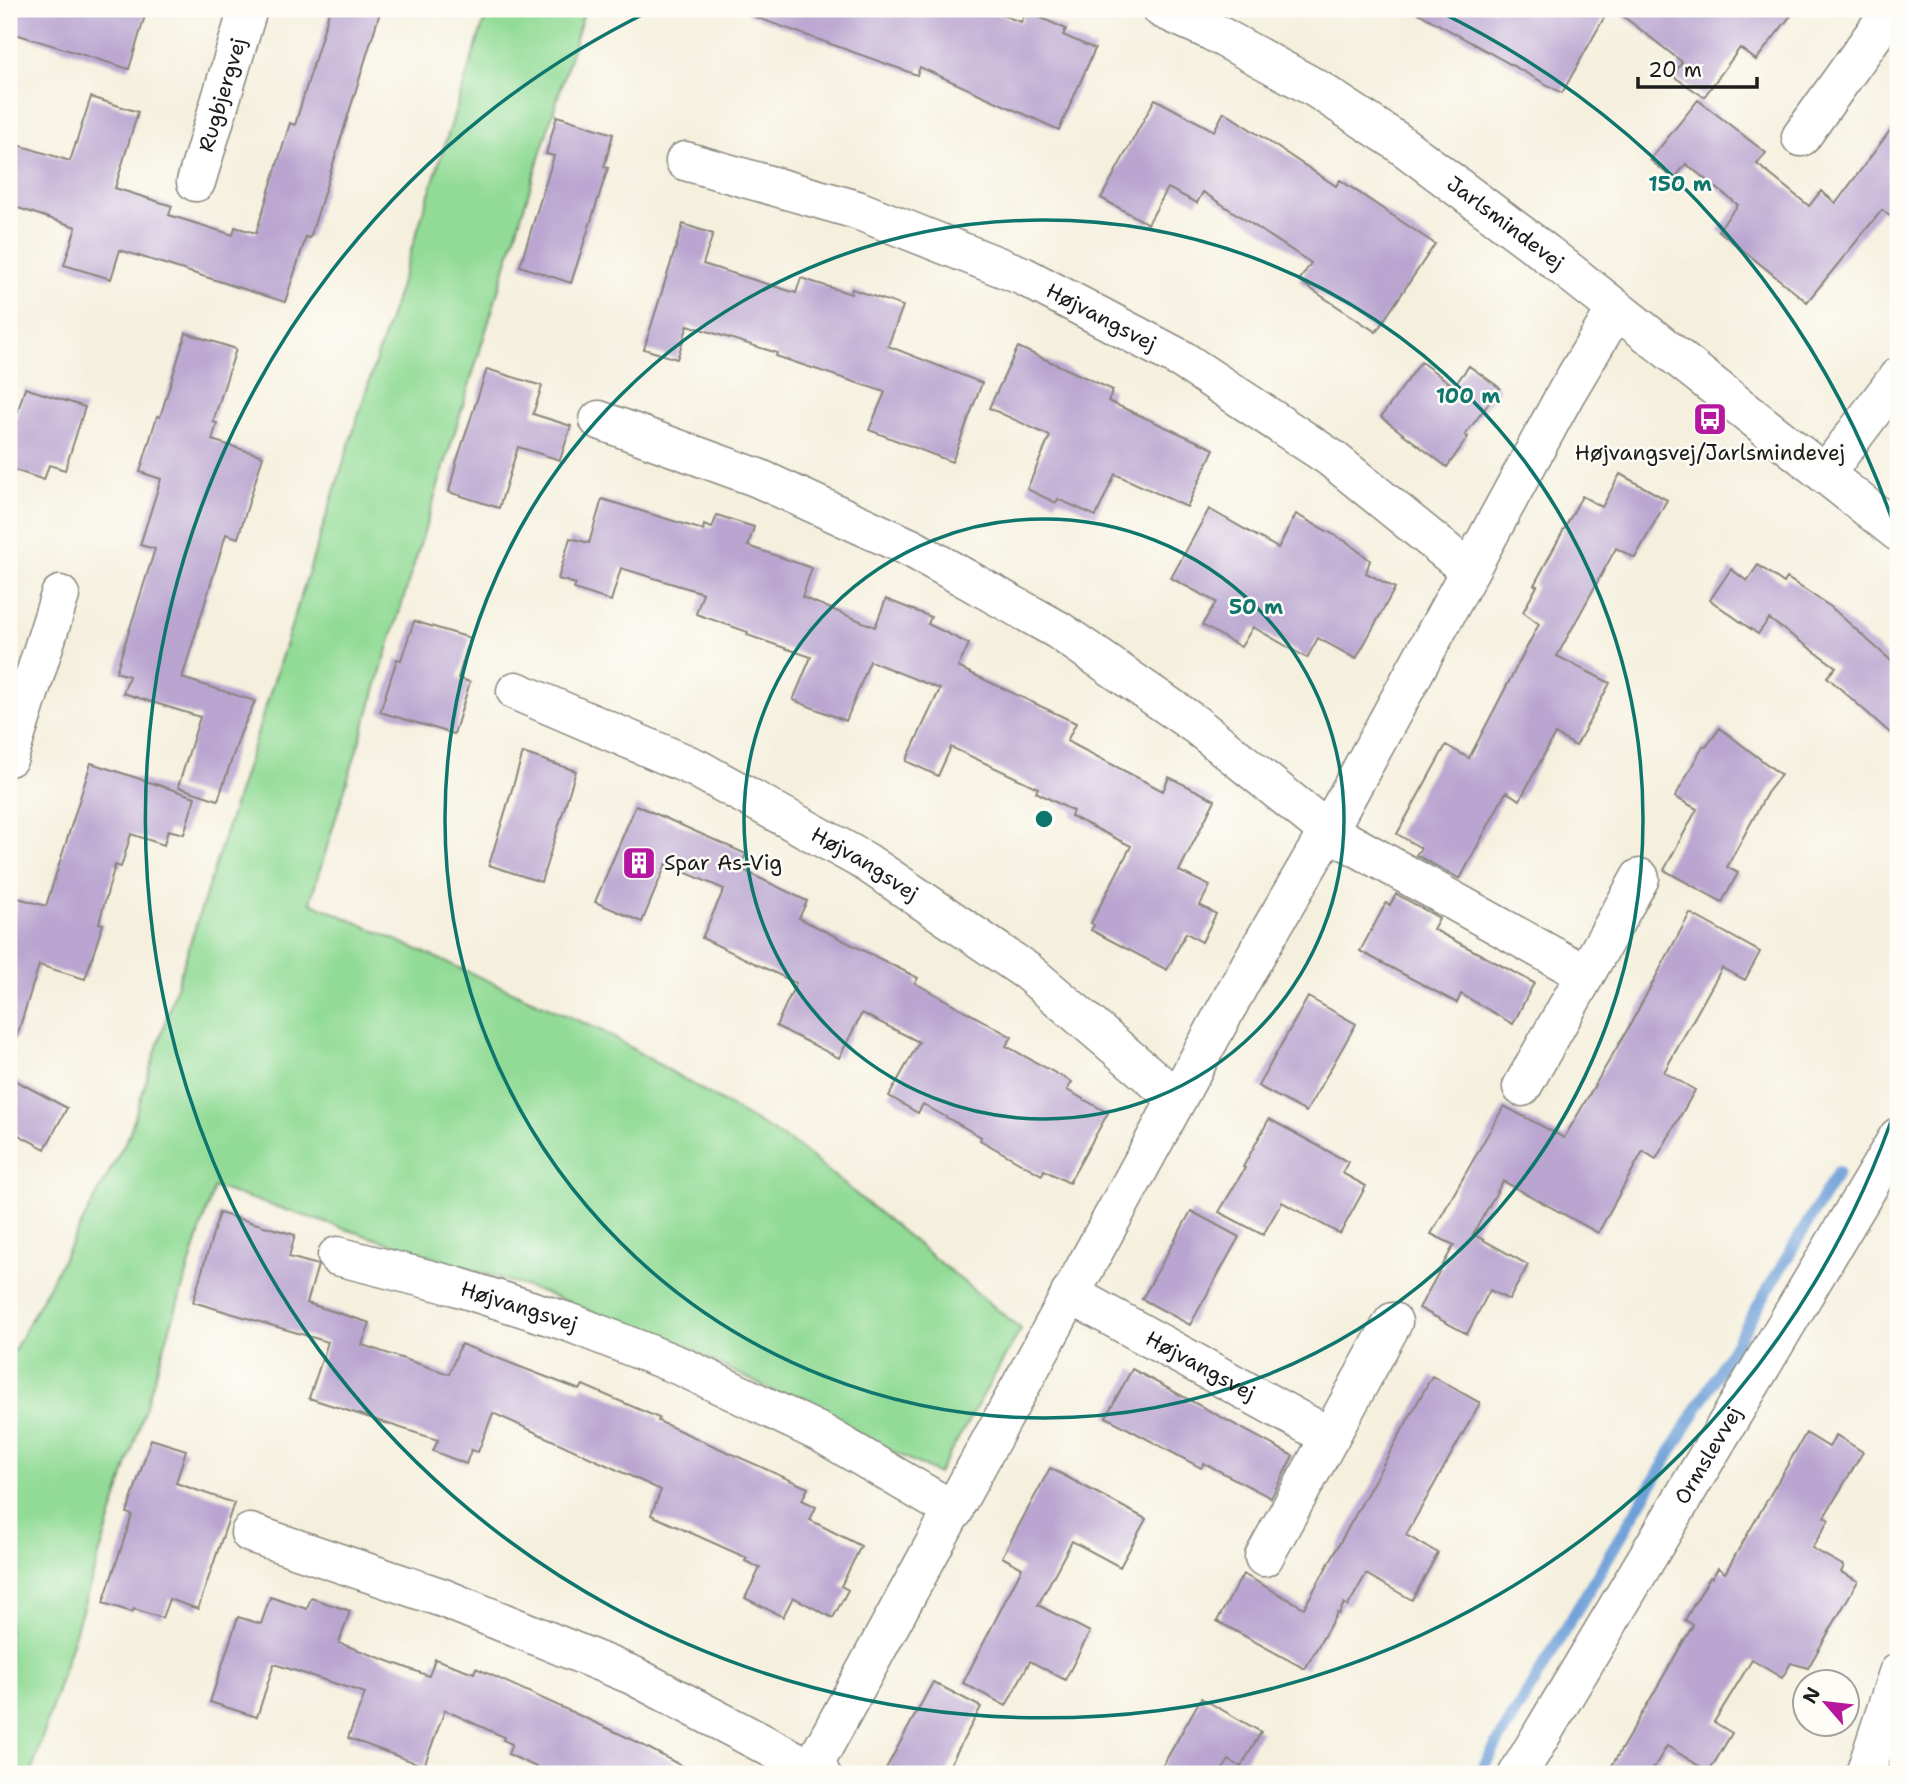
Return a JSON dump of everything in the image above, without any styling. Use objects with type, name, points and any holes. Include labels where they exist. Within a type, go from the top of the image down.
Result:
[{"type":"street","name":"Rugbjergvej","points":[[195,182],[248,9]]},
{"type":"street","name":"Jarlsmindevej","points":[[1162,9],[1211,31],[1317,89],[1395,140],[1616,309],[1898,532]]},
{"type":"street","points":[[1801,137],[1892,9]]},
{"type":"street","name":"Højvangsvej","points":[[685,161],[857,210],[1023,276],[1181,359],[1331,458],[1469,570]]},
{"type":"street","points":[[250,1533],[443,1598],[632,1675],[814,1773],[1070,1294],[1249,967],[1328,831],[1469,570],[1616,309]]},
{"type":"street","points":[[1825,474],[1898,377]]},
{"type":"street","points":[[600,420],[758,478],[911,548],[1058,630],[1196,725],[1328,831],[1585,974]]},
{"type":"street","points":[[9,757],[61,595]]},
{"type":"street","name":"Højvangsvej","points":[[516,691],[696,768],[866,862],[1028,972],[1177,1099]]},
{"type":"street","points":[[1522,1087],[1640,878]]},
{"type":"street","name":"Ormslevvej","points":[[1518,1774],[1893,1157]]},
{"type":"street","name":"Højvangsvej","points":[[337,1256],[455,1286],[546,1315],[685,1368],[823,1434],[954,1511]]},
{"type":"street","name":"Højvangsvej","points":[[1070,1294],[1330,1437]]},
{"type":"street","points":[[1264,1557],[1393,1322]]},
{"type":"street","points":[[1865,1774],[1898,1673]]},
{"type":"green space","points":[[488,9],[585,9],[310,902],[602,1031],[796,1145],[1021,1329],[938,1474],[687,1348],[539,1291],[214,1187],[31,1774],[9,1774],[9,1360],[129,1135]]},
{"type":"building","points":[[9,9],[147,9],[129,69],[9,32]]},
{"type":"building","points":[[330,9],[381,9],[310,238],[306,237],[285,302],[120,250],[111,279],[64,265],[76,227],[9,205],[9,142],[70,161],[91,97],[138,112],[115,188],[172,206],[169,215],[233,235],[235,227],[256,233],[290,123],[295,125]]},
{"type":"building","points":[[748,9],[985,9],[1021,22],[1026,11],[1066,29],[1063,35],[1095,49],[1059,130],[920,67],[917,75],[747,14]]},
{"type":"building","points":[[1411,9],[1609,9],[1562,93]]},
{"type":"building","points":[[1614,9],[1796,9],[1756,60],[1740,48],[1704,97],[1673,76],[1682,62]]},
{"type":"building","points":[[1155,99],[1214,131],[1224,112],[1336,186],[1340,180],[1435,244],[1376,332],[1299,281],[1311,263],[1203,192],[1197,203],[1168,188],[1148,224],[1101,198]]},
{"type":"building","points":[[1698,100],[1766,153],[1757,164],[1809,206],[1821,191],[1836,203],[1898,120],[1898,222],[1882,210],[1807,302],[1718,230],[1738,205],[1686,164],[1674,179],[1650,160]]},
{"type":"building","points":[[557,116],[613,134],[604,167],[608,168],[571,283],[520,266],[554,156],[546,154]]},
{"type":"building","points":[[683,224],[713,234],[703,264],[796,293],[801,278],[851,294],[852,289],[903,306],[888,346],[982,383],[952,462],[869,430],[885,392],[776,356],[777,353],[688,325],[677,359],[644,349]]},
{"type":"building","points":[[186,333],[236,349],[213,422],[217,423],[212,440],[263,456],[238,538],[226,534],[182,678],[255,701],[241,732],[218,800],[178,787],[200,717],[123,693],[129,676],[116,672],[155,549],[140,545],[161,479],[140,472]]},
{"type":"building","points":[[1018,347],[1113,390],[1108,401],[1214,449],[1187,507],[1115,474],[1096,516],[1058,499],[1056,503],[1027,489],[1050,436],[989,408]]},
{"type":"building","points":[[1421,362],[1454,386],[1469,366],[1500,388],[1465,435],[1468,437],[1447,467],[1381,417]]},
{"type":"building","points":[[487,369],[542,386],[533,414],[571,426],[560,460],[518,447],[499,508],[449,492]]},
{"type":"building","points":[[25,388],[85,407],[65,470],[49,465],[44,480],[9,468],[9,439]]},
{"type":"building","points":[[1620,474],[1667,500],[1635,558],[1616,548],[1557,656],[1610,683],[1576,746],[1555,734],[1520,800],[1506,792],[1460,879],[1416,855],[1421,848],[1397,834],[1446,745],[1469,758],[1539,624],[1523,612],[1537,586],[1534,585],[1582,496],[1602,507]]},
{"type":"building","points":[[602,499],[703,530],[704,525],[712,528],[717,515],[754,527],[748,546],[812,568],[802,597],[875,627],[886,599],[931,617],[928,624],[969,644],[958,667],[1076,723],[1067,741],[1163,791],[1169,777],[1215,800],[1179,871],[1210,886],[1200,905],[1216,914],[1202,942],[1186,933],[1167,970],[1091,930],[1094,925],[1091,923],[1131,846],[1071,816],[1073,811],[1036,792],[1038,788],[951,747],[938,776],[906,761],[940,689],[870,661],[846,721],[793,700],[811,657],[696,614],[703,593],[621,568],[611,601],[574,589],[576,584],[558,579],[570,538],[589,543]]},
{"type":"building","points":[[1209,509],[1278,548],[1296,514],[1347,542],[1370,560],[1366,573],[1395,588],[1356,659],[1318,638],[1307,658],[1253,627],[1241,647],[1202,625],[1216,602],[1171,578]]},
{"type":"building","points":[[1758,565],[1784,583],[1787,578],[1831,607],[1898,667],[1898,740],[1827,677],[1836,667],[1769,619],[1758,634],[1710,600],[1731,569],[1747,581]]},
{"type":"building","points":[[414,621],[470,638],[458,678],[470,682],[454,734],[380,712],[397,659],[401,660]]},
{"type":"building","points":[[1720,728],[1781,775],[1767,793],[1727,867],[1738,873],[1722,902],[1664,870],[1697,809],[1675,797],[1703,746],[1706,747]]},
{"type":"building","points":[[523,753],[576,771],[541,882],[489,865]]},
{"type":"building","points":[[91,763],[195,797],[184,834],[168,830],[164,845],[131,834],[121,867],[115,865],[99,923],[103,924],[85,979],[39,965],[16,1039],[9,1038],[9,928],[18,898],[46,906]]},
{"type":"building","points":[[636,805],[746,854],[739,868],[807,901],[799,918],[918,978],[915,983],[1012,1037],[1006,1046],[1072,1082],[1067,1090],[1108,1113],[1069,1183],[1044,1170],[1042,1175],[923,1104],[918,1113],[889,1096],[919,1042],[862,1013],[839,1058],[776,1026],[796,983],[702,938],[724,889],[666,864],[642,922],[595,902]]},
{"type":"building","points":[[1396,894],[1439,918],[1433,929],[1534,983],[1513,1024],[1461,994],[1457,1003],[1360,951],[1386,903],[1390,905]]},
{"type":"building","points":[[1690,913],[1760,952],[1745,980],[1722,968],[1664,1072],[1695,1090],[1656,1159],[1643,1151],[1598,1233],[1503,1181],[1473,1234],[1528,1265],[1509,1300],[1490,1290],[1467,1334],[1419,1308],[1454,1245],[1431,1234],[1504,1106],[1564,1138],[1630,1025]]},
{"type":"building","points":[[1308,997],[1356,1024],[1306,1112],[1258,1086]]},
{"type":"building","points":[[9,1077],[67,1108],[45,1149],[9,1130]]},
{"type":"building","points":[[1269,1119],[1348,1162],[1342,1173],[1366,1186],[1340,1234],[1282,1202],[1263,1235],[1219,1212]]},
{"type":"building","points":[[1191,1211],[1239,1237],[1190,1325],[1142,1299]]},
{"type":"building","points":[[219,1213],[295,1235],[289,1257],[318,1265],[307,1303],[370,1323],[362,1345],[449,1374],[461,1344],[580,1390],[583,1385],[808,1488],[802,1500],[816,1507],[810,1520],[861,1546],[841,1586],[848,1590],[833,1618],[793,1597],[783,1617],[745,1598],[760,1568],[745,1561],[747,1558],[651,1515],[661,1490],[493,1413],[478,1452],[471,1450],[466,1464],[433,1451],[438,1440],[309,1398],[328,1342],[193,1302]]},
{"type":"building","points":[[1132,1369],[1293,1456],[1271,1498],[1204,1463],[1201,1468],[1106,1417]]},
{"type":"building","points":[[1432,1376],[1480,1403],[1406,1535],[1438,1553],[1412,1600],[1366,1574],[1348,1606],[1344,1603],[1339,1614],[1337,1613],[1305,1669],[1217,1621],[1243,1574],[1304,1608]]},
{"type":"building","points":[[1806,1433],[1829,1447],[1836,1435],[1863,1452],[1824,1517],[1829,1520],[1812,1548],[1844,1566],[1841,1572],[1858,1581],[1808,1668],[1791,1663],[1782,1678],[1752,1660],[1714,1722],[1732,1733],[1709,1772],[1667,1746],[1650,1774],[1607,1774],[1693,1625],[1685,1620],[1710,1577],[1712,1578],[1718,1568],[1725,1573]]},
{"type":"building","points":[[151,1439],[186,1450],[176,1483],[234,1503],[198,1609],[169,1599],[162,1618],[103,1603],[132,1515],[127,1513]]},
{"type":"building","points":[[1050,1468],[1146,1519],[1120,1567],[1072,1541],[1038,1605],[1090,1632],[1065,1680],[1030,1661],[1006,1706],[963,1683],[1022,1568],[1002,1557]]},
{"type":"building","points":[[270,1597],[307,1609],[311,1598],[350,1611],[339,1643],[429,1676],[435,1659],[474,1673],[476,1668],[633,1740],[697,1774],[551,1774],[508,1754],[512,1744],[503,1740],[504,1737],[445,1710],[424,1766],[348,1738],[365,1693],[274,1664],[257,1717],[210,1702],[238,1617],[261,1624]]},
{"type":"building","points":[[933,1682],[981,1707],[945,1774],[883,1774]]},
{"type":"building","points":[[1201,1698],[1261,1732],[1241,1767],[1229,1760],[1220,1774],[1158,1774]]},
{"type":"waterway","points":[[1479,1774],[1838,1172]]},
{"type":"place","name":"Højvangsvej/Jarlsmindevej","points":[[1710,419]]},
{"type":"place","name":"Spar As-Vig","points":[[639,863]]}]
